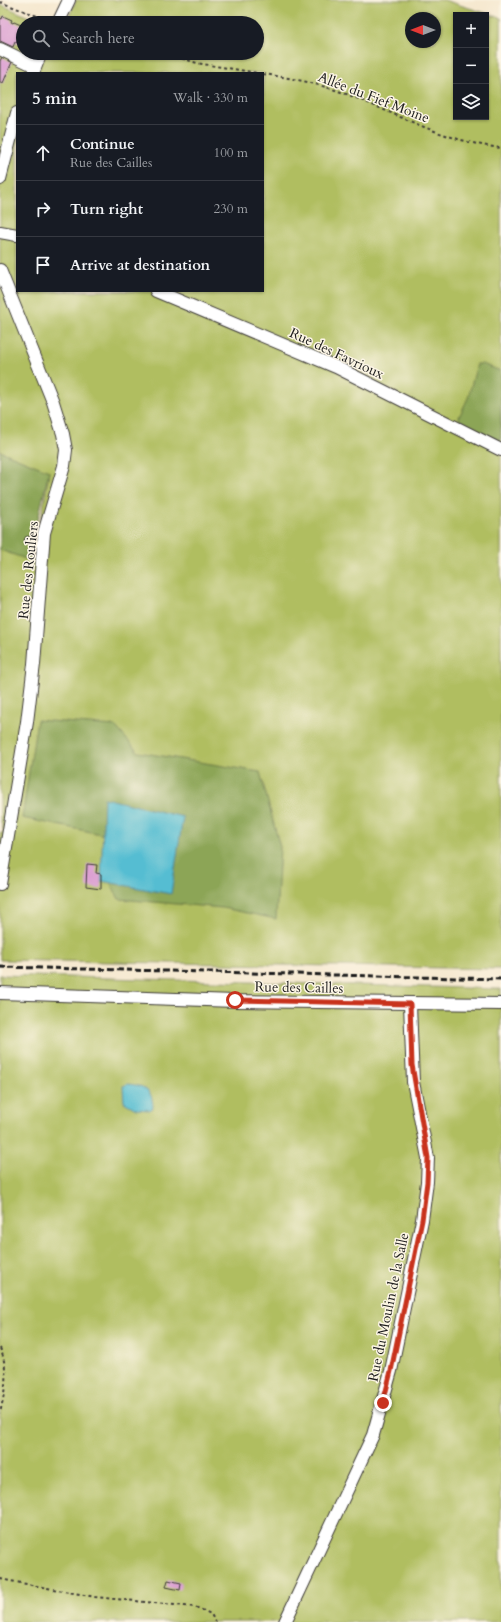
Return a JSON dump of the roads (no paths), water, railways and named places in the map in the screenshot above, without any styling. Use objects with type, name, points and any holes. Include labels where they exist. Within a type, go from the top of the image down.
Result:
[{"type":"street","points":[[59,16],[69,0]]},
{"type":"street","points":[[0,49],[16,59]]},
{"type":"street","points":[[18,60],[34,70],[39,60]]},
{"type":"street","points":[[0,179],[1,165],[16,116]]},
{"type":"street","points":[[0,232],[16,235]]},
{"type":"street","name":"Rue des Rouliers","points":[[0,270],[53,402],[63,434],[66,450],[64,466],[51,506],[43,546],[39,615],[31,693],[0,884]]},
{"type":"street","name":"Rue des Favrioux","points":[[158,292],[336,368],[501,450]]},
{"type":"street","name":"Rue des Cailles","points":[[0,993],[410,1004],[501,1004]]},
{"type":"street","name":"Rue du Moulin de la Salle","points":[[285,1622],[373,1435],[391,1371],[421,1228],[427,1182],[428,1158],[413,1082],[410,1004]]},
{"type":"lane","points":[[28,540],[43,546]]},
{"type":"water","points":[[104,798],[183,817],[171,894],[101,881]]},
{"type":"water","points":[[128,1084],[143,1087],[149,1092],[153,1107],[150,1110],[136,1109],[124,1102],[123,1086]]},
{"type":"railway","points":[[0,967],[501,979]]}]
